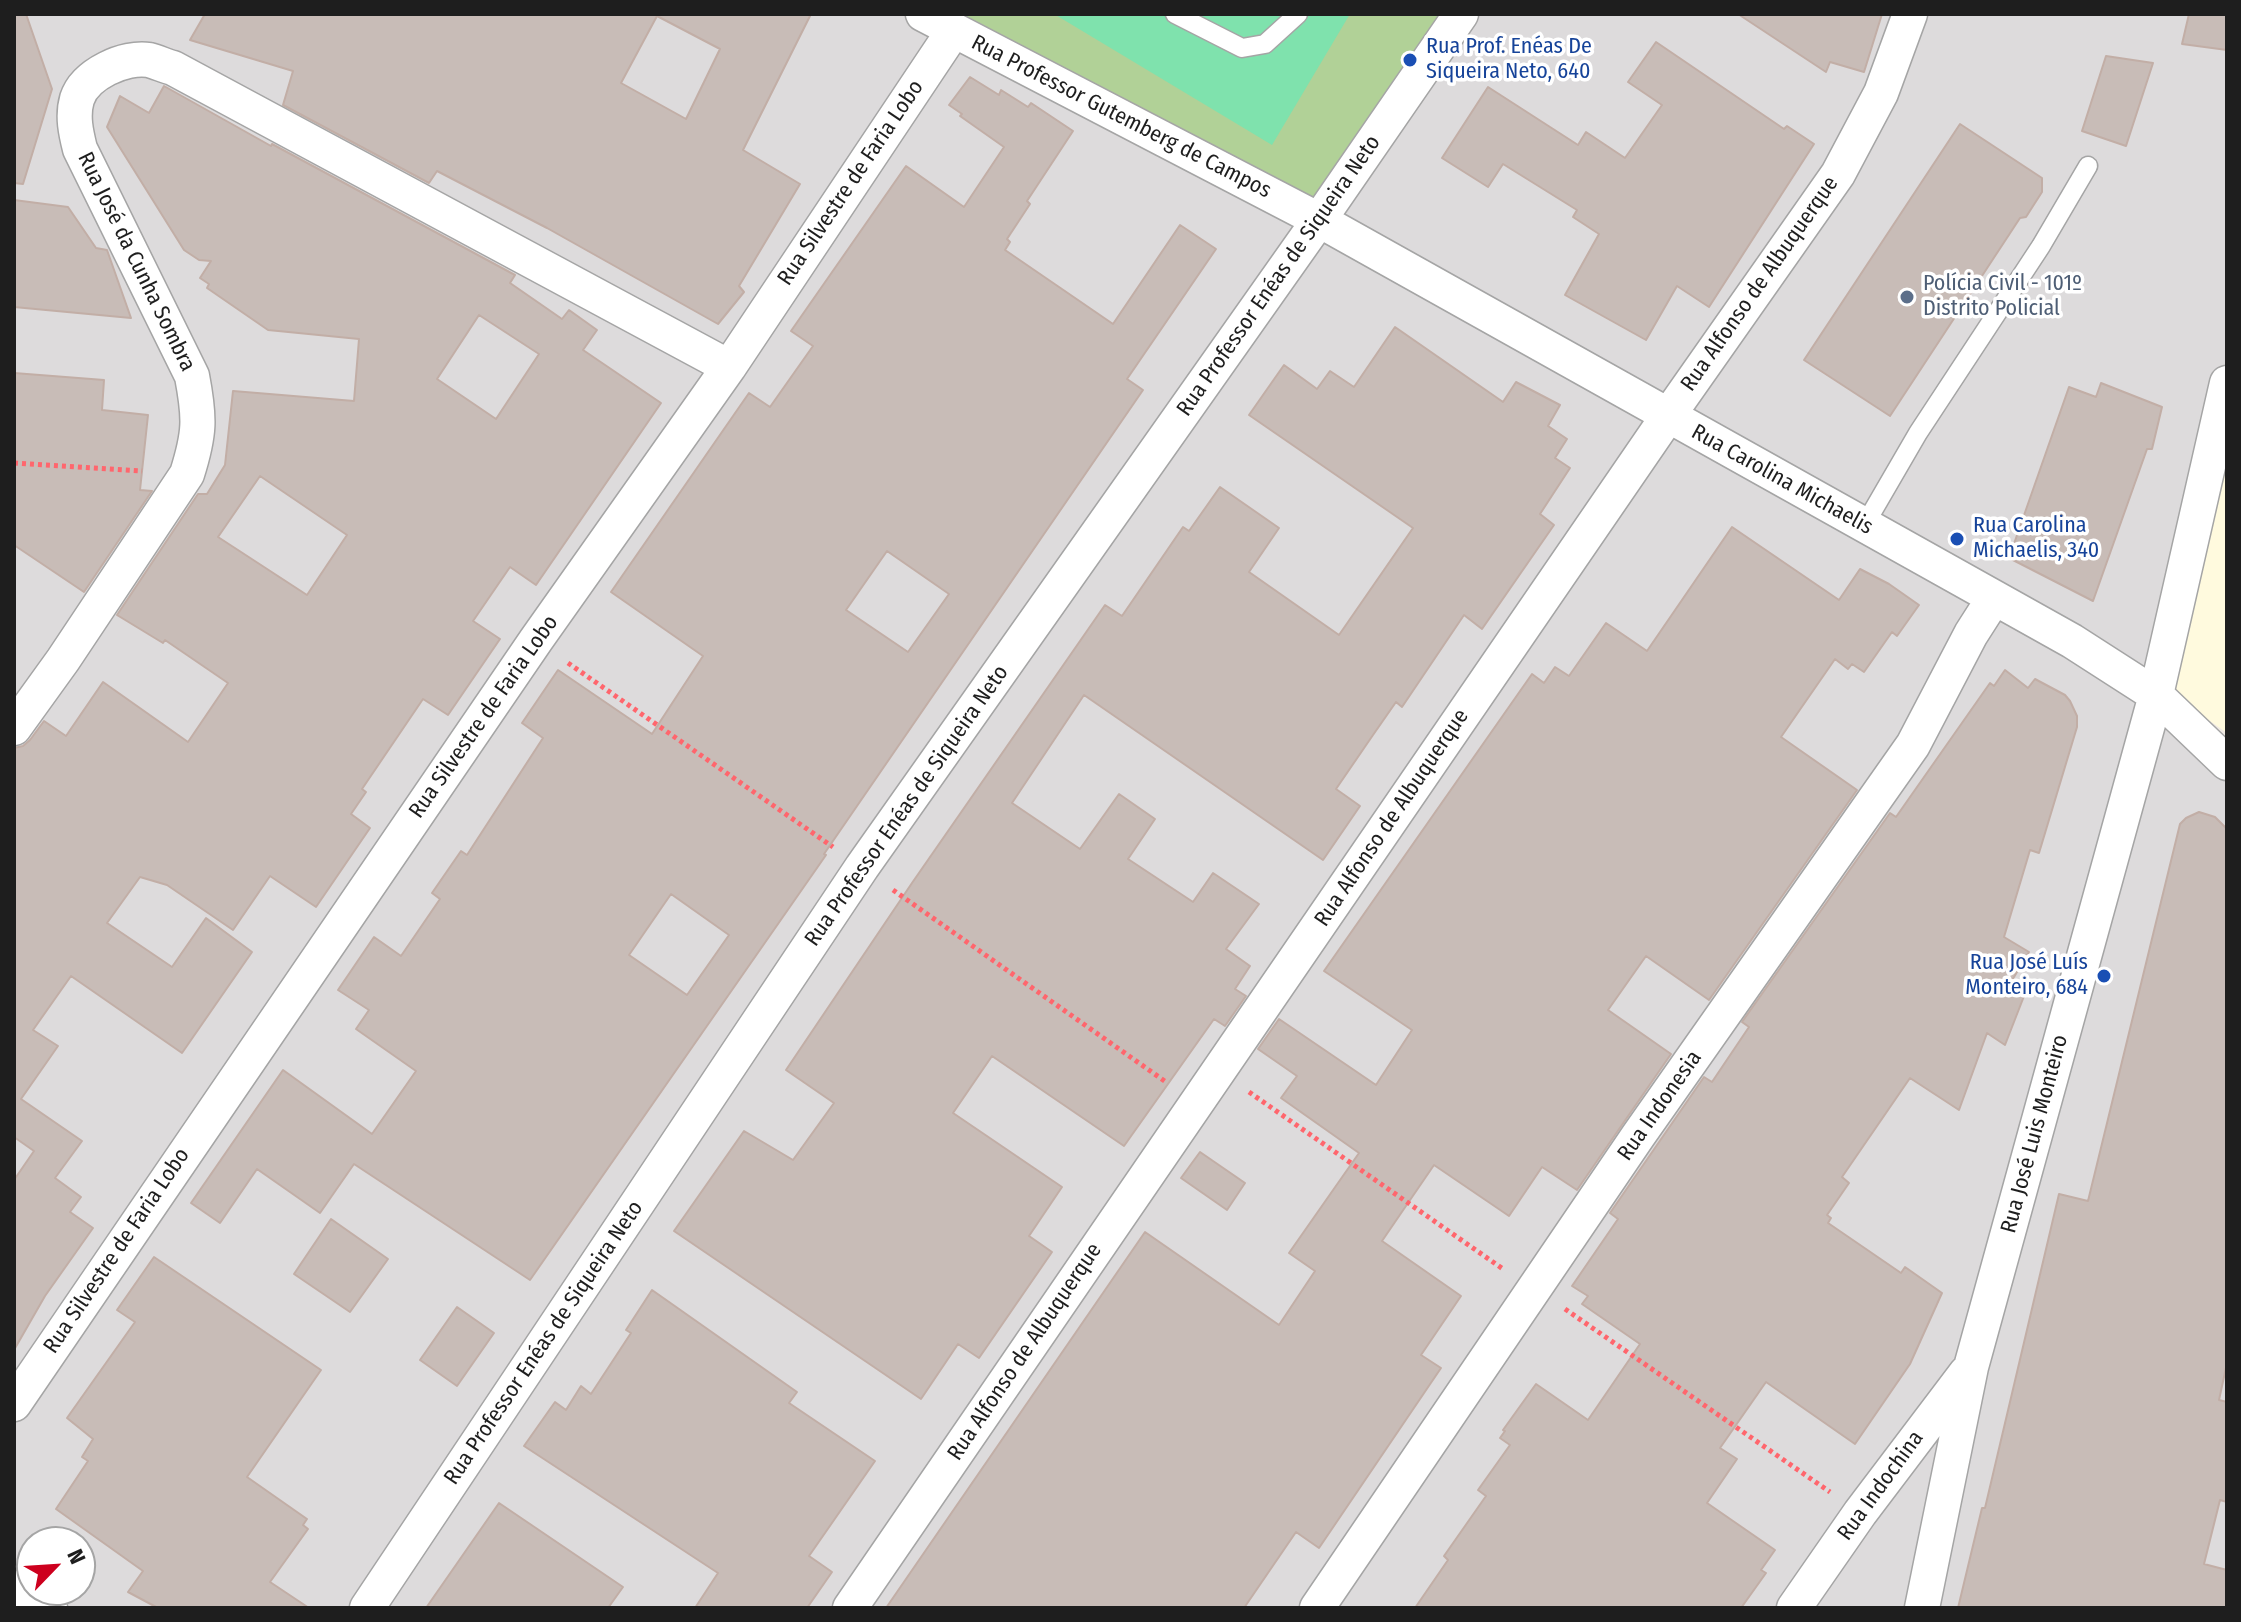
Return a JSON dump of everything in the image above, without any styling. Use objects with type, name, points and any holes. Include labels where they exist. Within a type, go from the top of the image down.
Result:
[{"type":"street","name":"Rua Professor Gutemberg de Campos","points":[[923,14],[1319,220]]},
{"type":"street","name":"Rua Professor Enéas de Siqueira Neto","points":[[367,1608],[862,867],[1461,14]]},
{"type":"street","name":"Rua Alfonso de Albuquerque","points":[[850,1608],[1668,416],[1838,174],[1881,93],[1910,14]]},
{"type":"street","name":"Rua Silvestre de Faria Lobo","points":[[14,1404],[509,680],[729,367],[954,30]]},
{"type":"street","name":"Rua José da Cunha Sombra","points":[[14,728],[187,474],[198,440],[199,410],[192,376],[80,149],[75,127],[78,98],[96,75],[119,62],[148,60],[173,68],[729,367]]},
{"type":"street","name":"Rua Carolina Michaelis","points":[[1319,220],[2072,641],[2156,695],[2227,763]]},
{"type":"street","name":"Rua José Luis Monteiro","points":[[1922,1608],[1971,1367],[2156,695],[2227,383]]},
{"type":"street","name":"Rua Indonesia","points":[[1317,1608],[1638,1136],[1913,745],[1971,634],[1994,598]]},
{"type":"street","name":"Rua Indochina","points":[[1794,1608],[1860,1513],[1971,1367]]},
{"type":"street","points":[[14,1588],[50,1608]]},
{"type":"lane","points":[[1175,14],[1242,48],[1265,44],[1298,14]]},
{"type":"lane","points":[[1864,526],[1918,433],[2041,246],[2088,166]]},
{"type":"path","points":[[14,463],[187,474]]},
{"type":"shaded area","points":[[14,14],[2227,14],[2227,370],[2152,696],[2227,757],[2227,1608],[14,1608]]},
{"type":"shaded area","points":[[2227,445],[2227,733],[2170,693]]},
{"type":"green space","points":[[936,14],[1461,14],[1319,220]]},
{"type":"green space","points":[[1054,14],[1350,14],[1272,145]]},
{"type":"building","points":[[14,14],[26,14],[52,89],[23,184],[14,183]]},
{"type":"building","points":[[205,14],[811,14],[743,150],[800,184],[739,286],[744,292],[718,324],[547,228],[437,171],[429,183],[283,105],[293,71],[190,40]],"holes":[[[657,16],[720,49],[686,119],[621,83]]]},
{"type":"building","points":[[1738,14],[1882,14],[1864,72],[1830,62],[1826,72]]},
{"type":"building","points":[[2189,14],[2227,14],[2227,50],[2182,44]]},
{"type":"building","points":[[1656,42],[1784,129],[1787,126],[1814,144],[1709,307],[1677,286],[1646,340],[1565,295],[1599,234],[1573,217],[1577,210],[1503,164],[1488,187],[1442,158],[1488,87],[1578,145],[1586,132],[1625,158],[1662,105],[1628,82]]},
{"type":"building","points":[[2106,56],[2153,63],[2126,146],[2082,131]]},
{"type":"building","points":[[970,77],[999,95],[1001,90],[1028,107],[1031,103],[1073,131],[1027,201],[1030,204],[1007,239],[1010,242],[1005,250],[1113,324],[1180,225],[1216,249],[1127,379],[1143,390],[826,855],[530,1280],[354,1164],[320,1213],[257,1169],[220,1223],[191,1203],[283,1070],[372,1134],[416,1071],[356,1029],[369,1010],[338,990],[374,937],[401,956],[440,899],[432,893],[461,851],[467,855],[543,738],[522,723],[558,670],[652,734],[703,656],[611,592],[749,393],[770,407],[813,346],[791,331],[906,166],[964,207],[1004,147],[949,105]],"holes":[[[887,551],[949,594],[908,652],[846,610]],[[671,894],[729,935],[687,995],[629,955]]]},
{"type":"building","points":[[164,86],[515,275],[510,283],[562,319],[569,310],[597,330],[583,350],[661,403],[536,585],[510,567],[473,621],[500,639],[448,715],[423,699],[362,789],[366,792],[351,814],[370,828],[316,907],[270,876],[233,930],[167,885],[140,877],[107,923],[172,967],[206,918],[252,952],[182,1053],[71,976],[33,1030],[58,1046],[21,1099],[82,1141],[55,1178],[81,1197],[70,1212],[93,1228],[45,1296],[14,1350],[14,1180],[34,1151],[14,1137],[14,748],[30,740],[44,721],[66,736],[103,682],[188,742],[228,683],[165,640],[163,643],[117,615],[198,494],[207,494],[225,465],[233,391],[354,401],[359,339],[268,330],[207,288],[209,284],[200,278],[211,261],[199,260],[184,250],[107,127],[120,96],[149,113]],"holes":[[[479,315],[539,354],[496,419],[437,379]],[[260,476],[347,535],[307,595],[218,537]]]},
{"type":"building","name":"Polícia Civil - 101º Distrito Policial","points":[[1960,124],[2042,178],[2042,192],[2026,217],[2020,218],[1890,416],[1804,360]]},
{"type":"building","points":[[14,200],[68,207],[96,248],[107,250],[131,318],[14,307]]},
{"type":"building","points":[[1395,327],[1503,402],[1516,382],[1560,405],[1548,426],[1567,439],[1555,458],[1570,468],[1540,514],[1554,525],[1482,629],[1464,615],[1402,707],[1396,702],[1373,735],[1336,789],[1360,806],[1323,860],[1084,695],[1012,803],[1080,849],[1119,794],[1155,819],[1128,859],[1193,902],[1213,873],[1259,904],[1226,949],[1250,966],[1235,989],[1246,996],[1225,1026],[1214,1019],[1124,1146],[992,1056],[953,1113],[1062,1187],[1029,1236],[1052,1252],[979,1358],[958,1344],[921,1399],[674,1231],[744,1131],[793,1160],[834,1103],[786,1070],[1105,605],[1122,616],[1183,527],[1189,531],[1220,487],[1279,528],[1249,572],[1339,635],[1413,528],[1249,415],[1284,365],[1317,389],[1330,371],[1354,387]]},
{"type":"building","points":[[14,373],[104,380],[102,410],[148,415],[140,490],[152,491],[84,592],[14,545]]},
{"type":"building","points":[[2101,383],[2162,407],[2152,449],[2147,449],[2093,601],[2009,558],[2069,387],[2096,397]]},
{"type":"building","points":[[1732,527],[1839,600],[1860,569],[1919,605],[1897,636],[1892,632],[1864,672],[1852,664],[1848,669],[1835,659],[1781,737],[1857,790],[1709,1000],[1646,956],[1608,1010],[1671,1054],[1577,1190],[1542,1167],[1509,1216],[1434,1165],[1382,1241],[1461,1296],[1421,1355],[1441,1368],[1319,1548],[1296,1532],[1244,1608],[886,1608],[1145,1232],[1279,1325],[1315,1271],[1289,1253],[1359,1153],[1281,1098],[1297,1076],[1258,1049],[1279,1019],[1376,1085],[1412,1030],[1324,971],[1532,674],[1544,683],[1555,667],[1569,676],[1606,623],[1647,651]]},
{"type":"building","points":[[2005,670],[2028,688],[2035,679],[2065,695],[2077,716],[2077,727],[2039,853],[2030,850],[2004,937],[2029,952],[2011,982],[2026,991],[2005,1045],[1987,1033],[1959,1110],[1910,1078],[1842,1177],[1849,1183],[1827,1215],[1831,1218],[1828,1223],[1901,1273],[1905,1267],[1942,1293],[1910,1364],[1855,1444],[1766,1382],[1720,1448],[1737,1459],[1707,1503],[1775,1550],[1761,1570],[1766,1573],[1741,1608],[1415,1608],[1448,1560],[1444,1556],[1486,1496],[1478,1490],[1510,1445],[1500,1438],[1503,1430],[1536,1384],[1588,1420],[1640,1344],[1582,1304],[1588,1296],[1572,1286],[1618,1219],[1610,1213],[1704,1077],[1712,1082],[1749,1027],[1742,1022],[1890,813],[1896,817],[1990,683],[1994,686]]},
{"type":"building","points":[[2199,812],[2215,817],[2227,829],[2227,1363],[2219,1400],[2227,1402],[2227,1502],[2220,1500],[2204,1564],[2227,1570],[2227,1608],[1958,1608],[1982,1508],[1985,1508],[2059,1194],[2088,1201],[2180,824]]},
{"type":"building","points":[[1200,1152],[1245,1183],[1227,1210],[1181,1178]]},
{"type":"building","points":[[331,1219],[388,1259],[350,1312],[294,1274]]},
{"type":"building","points":[[154,1257],[321,1370],[247,1477],[307,1519],[303,1525],[308,1529],[270,1582],[309,1608],[158,1608],[128,1592],[143,1571],[96,1538],[96,1526],[80,1526],[56,1509],[88,1461],[82,1457],[93,1439],[67,1418],[135,1322],[117,1310]]},
{"type":"building","points":[[652,1290],[797,1392],[789,1403],[875,1461],[809,1556],[832,1572],[807,1608],[695,1608],[718,1573],[524,1446],[555,1402],[566,1410],[581,1386],[591,1394],[631,1333],[626,1330]]},
{"type":"building","points":[[457,1307],[494,1333],[457,1386],[420,1360]]},
{"type":"building","points":[[499,1503],[623,1587],[608,1608],[426,1608]]},
{"type":"place","name":"Rua Prof. Enéas De Siqueira Neto, 640","points":[[1410,60]]},
{"type":"place","name":"Polícia Civil - 101º Distrito Policial","points":[[1907,297]]},
{"type":"place","name":"Rua Carolina Michaelis, 340","points":[[1957,539]]},
{"type":"place","name":"Rua José Luís Monteiro, 684","points":[[2104,976]]}]
